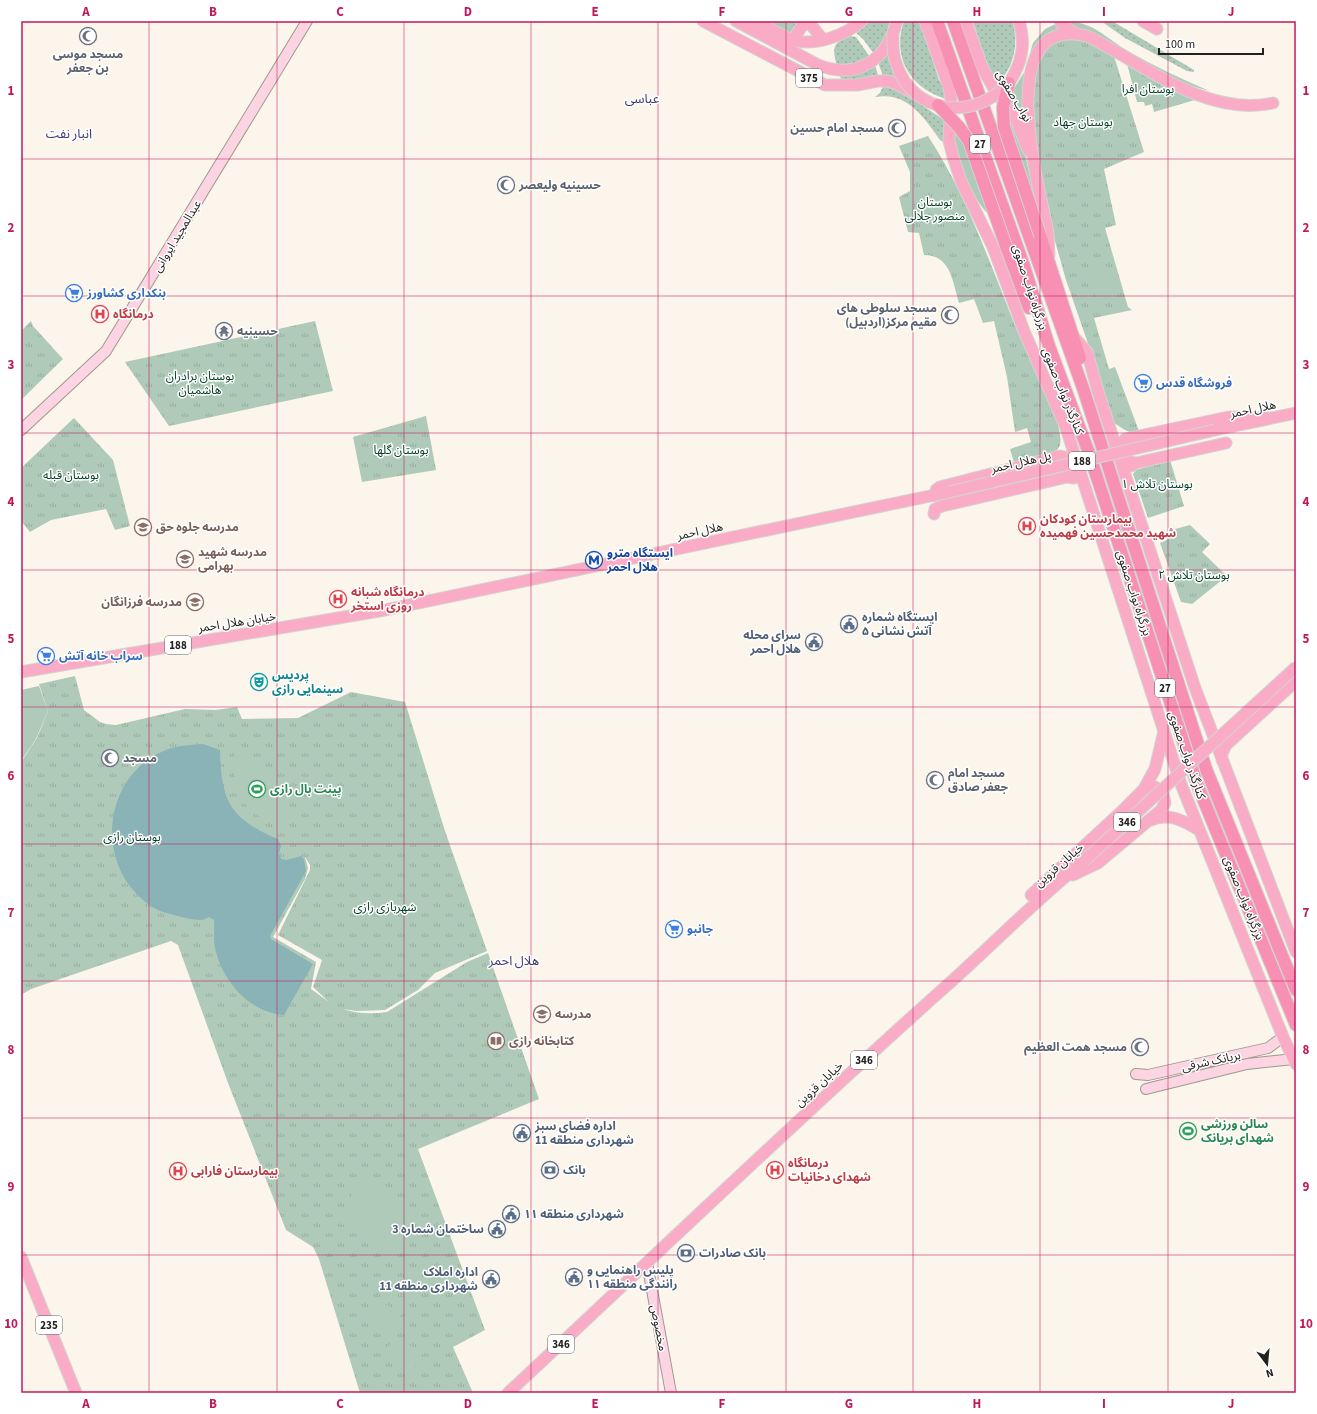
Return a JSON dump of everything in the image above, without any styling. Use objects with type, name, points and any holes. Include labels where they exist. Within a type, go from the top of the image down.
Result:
[{"type":"highway","name":"بزرگراه نواب صفوی","points":[[938,21],[1024,266],[1049,346],[1089,453],[1197,784],[1296,1025]]},
{"type":"highway","name":"بزرگراه نواب صفوی","points":[[953,21],[1084,391],[1206,769],[1296,990]]},
{"type":"highway","points":[[1009,83],[1003,107],[1004,127],[1050,261],[1084,369],[1084,391]]},
{"type":"highway","points":[[938,105],[959,127],[969,141],[1038,331],[1049,346]]},
{"type":"main road","name":"عبدالمجید ایروانی","points":[[21,430],[106,351],[307,21]]},
{"type":"main road","name":"375","points":[[703,21],[825,85],[857,86],[878,81],[888,81],[897,84],[923,98]]},
{"type":"main road","name":"375","points":[[736,21],[818,65],[838,70],[856,69],[879,56],[893,33]]},
{"type":"main road","points":[[756,21],[793,40],[823,40],[840,36],[862,21]]},
{"type":"main road","points":[[793,40],[805,21]]},
{"type":"main road","points":[[808,21],[823,40]]},
{"type":"main road","points":[[897,21],[893,33],[893,48],[896,63],[902,77],[911,89],[923,98],[938,105],[960,108],[977,105],[992,98],[1009,83],[1016,74],[1023,51],[1023,32],[1019,21]]},
{"type":"main road","name":"کنارگذر نواب صفوی","points":[[925,21],[949,87],[951,99],[949,140],[961,181],[993,247],[1024,331],[1066,428],[1164,730],[1199,830],[1295,1062]]},
{"type":"main road","name":"نواب صفوی","points":[[966,21],[982,67],[993,87],[1017,122],[1032,162]]},
{"type":"main road","points":[[1060,21],[1063,26],[1075,34],[1103,44],[1179,88],[1230,103],[1258,105],[1273,103]]},
{"type":"main road","points":[[1143,21],[1157,29]]},
{"type":"main road","points":[[1050,261],[1047,230],[1032,162],[1028,115],[1029,88],[1032,63],[1040,49],[1049,40],[1058,35],[1075,34]]},
{"type":"main road","points":[[1074,337],[1087,352],[1110,428],[1195,688],[1296,952]]},
{"type":"main road","name":"هلال احمر","points":[[1215,430],[1296,413]]},
{"type":"main road","points":[[1136,463],[1125,460],[1121,454],[1122,443],[1125,439],[1229,417],[1271,418]]},
{"type":"main road","points":[[1060,456],[1065,446],[1066,428]]},
{"type":"main road","points":[[1110,428],[1121,435],[1132,438]]},
{"type":"main road","name":"پل هلال احمر","points":[[949,492],[1215,430]]},
{"type":"main road","points":[[1125,472],[1136,463],[1226,443]]},
{"type":"main road","points":[[930,497],[940,487],[1060,456],[1070,458],[1072,463],[1071,473],[1067,477]]},
{"type":"main road","points":[[934,514],[935,509],[942,506],[1067,477],[1075,478],[1080,481],[1087,492]]},
{"type":"main road","name":"هلال احمر","points":[[386,610],[949,492]]},
{"type":"main road","name":"خیابان هلال احمر","points":[[21,672],[386,610]]},
{"type":"main road","name":"خیابان قزوین","points":[[508,1393],[863,1061],[1296,667]]},
{"type":"main road","points":[[1222,760],[1222,753],[1226,745],[1296,681]]},
{"type":"main road","points":[[1031,895],[1121,812],[1144,788],[1155,769],[1164,730]]},
{"type":"main road","points":[[1058,882],[1098,863],[1143,823],[1161,810],[1165,800],[1159,790],[1155,787],[1144,788]]},
{"type":"main road","points":[[1143,823],[1154,818],[1172,817],[1199,830]]},
{"type":"main road","name":"بریانک شرقی","points":[[1136,1074],[1148,1075],[1268,1048],[1284,1037]]},
{"type":"main road","name":"بریانک شرقی","points":[[1146,1089],[1235,1067],[1269,1061],[1295,1062]]},
{"type":"main road","name":"235","points":[[21,1258],[76,1393]]},
{"type":"main road","name":"مخصوص","points":[[647,1263],[671,1393]]},
{"type":"green space","points":[[764,21],[802,21],[793,34]]},
{"type":"green space","points":[[867,21],[890,21],[886,36],[874,54],[863,39],[854,31]]},
{"type":"green space","points":[[904,21],[920,21],[939,80],[944,86],[949,100],[925,89],[915,81],[908,71],[900,48]]},
{"type":"green space","points":[[973,21],[1012,21],[1013,23],[1015,32],[1015,49],[1013,58],[1006,73],[995,87],[986,62]]},
{"type":"green space","points":[[1062,21],[1082,24],[1097,30],[1128,51],[1148,62],[1210,91],[1180,83],[1082,31],[1066,30],[1044,37],[1036,45],[1031,55],[1028,67],[1023,116],[1015,109],[1035,199],[1011,132],[1008,112],[1013,90],[1025,71],[1033,43],[1045,29]]},
{"type":"green space","points":[[1101,21],[1112,21],[1194,70],[1194,72],[1187,71],[1125,38]]},
{"type":"green space","points":[[850,36],[856,37],[870,57],[859,63],[837,66],[834,55],[835,47],[840,41]]},
{"type":"green space","name":"بوستان جهاد","points":[[1075,36],[1113,53],[1144,152],[1104,169],[1116,225],[1105,228],[1128,307],[1132,310],[1094,318],[1109,369],[1115,367],[1139,431],[1134,434],[1114,423],[1107,408],[1092,355],[1066,280],[1042,195],[1033,132],[1033,77],[1045,47],[1053,41]]},
{"type":"green space","points":[[887,49],[901,81],[883,76],[878,62]]},
{"type":"green space","name":"بوستان افرا","points":[[1126,60],[1198,99],[1154,112],[1152,104],[1145,106],[1144,102],[1137,102]]},
{"type":"green space","points":[[875,65],[878,75],[843,82],[839,75],[848,75]]},
{"type":"green space","points":[[883,86],[895,87],[947,122],[947,142],[941,141],[921,115],[906,102],[887,96],[875,97],[880,93]]},
{"type":"green space","points":[[951,126],[961,137],[986,202],[987,213],[979,203],[967,182]]},
{"type":"green space","name":"بوستان منصور جلالی","points":[[928,136],[955,183],[967,208],[1019,335],[1052,406],[1060,435],[1060,445],[1058,449],[1047,456],[1015,466],[1010,449],[1031,442],[1027,428],[1015,432],[1007,377],[994,321],[983,323],[974,299],[959,303],[952,278],[945,264],[940,259],[933,256],[924,255],[919,233],[908,232],[899,197],[910,191],[910,172],[899,146]]},
{"type":"green space","points":[[1107,266],[1116,296],[1098,302],[1091,271]]},
{"type":"green space","points":[[31,321],[33,326],[63,359],[21,400],[21,331]]},
{"type":"green space","name":"بوستان برادران هاشمیان","points":[[315,321],[333,391],[169,426],[125,362]]},
{"type":"green space","name":"بوستان گلها","points":[[426,416],[436,470],[362,482],[353,437]]},
{"type":"green space","name":"بوستان قبله","points":[[74,418],[113,460],[130,526],[115,530],[106,509],[51,520],[30,532],[21,521],[21,468]]},
{"type":"green space","name":"بوستان تلاش ۱","points":[[1170,460],[1184,506],[1148,518],[1133,474],[1136,470]]},
{"type":"green space","name":"بوستان تلاش ۲","points":[[1190,525],[1210,544],[1202,552],[1227,576],[1192,604],[1181,602],[1160,543],[1177,535],[1175,529]]},
{"type":"green space","name":"بوستان رازی","points":[[75,676],[84,710],[100,722],[116,725],[185,709],[216,710],[237,707],[242,719],[298,718],[351,692],[405,702],[445,831],[487,951],[435,973],[418,990],[385,1010],[356,1011],[343,1009],[365,1013],[387,1012],[467,962],[488,953],[539,1099],[418,1149],[485,1330],[453,1347],[473,1393],[360,1393],[319,1259],[313,1247],[286,1230],[228,1083],[178,945],[171,941],[31,989],[21,995],[21,762],[37,738],[48,711],[39,684]],"holes":[[[305,857],[310,865],[310,870],[278,935],[322,960],[313,987],[329,1002],[311,989],[316,962],[273,937],[305,879],[308,868]]]},
{"type":"green space","points":[[39,686],[48,711],[36,739],[21,761],[21,690]]},
{"type":"green space","name":"پینت بال رازی","points":[[235,748],[256,763],[271,780],[281,801],[286,826],[262,818],[246,805],[241,797],[235,779]]},
{"type":"green space","points":[[361,1179],[418,1213],[394,1254],[337,1221]]},
{"type":"green space","points":[[375,1299],[402,1313],[392,1330],[366,1316]]},
{"type":"green space","points":[[394,1337],[423,1352],[413,1371],[384,1355]]},
{"type":"water","points":[[203,744],[220,750],[223,783],[231,806],[249,824],[278,839],[281,846],[279,853],[281,859],[287,860],[301,856],[304,859],[306,871],[270,936],[271,939],[313,964],[284,1015],[271,1013],[259,1008],[239,993],[231,983],[224,972],[215,948],[214,920],[209,917],[201,920],[194,920],[162,912],[152,907],[129,885],[119,866],[113,846],[112,825],[116,805],[124,786],[136,770],[152,757],[172,748]]},
{"type":"place","name":"مسجد موسی بن جعفر","points":[[88,36]]},
{"type":"place","name":"مسجد امام حسین","points":[[897,128]]},
{"type":"place","name":"حسینیه ولیعصر","points":[[506,185]]},
{"type":"place","name":"بنکداری کشاورز","points":[[74,293]]},
{"type":"place","name":"درمانگاه","points":[[100,314]]},
{"type":"place","name":"مسجد سلوطی های مقیم مرکز(اردبیل)","points":[[950,315]]},
{"type":"place","name":"حسینیه","points":[[224,331]]},
{"type":"place","name":"فروشگاه قدس","points":[[1143,383]]},
{"type":"place","name":"بیمارستان کودکان شهید محمدحسین فهمیده","points":[[1027,526]]},
{"type":"place","name":"مدرسه جلوه حق","points":[[143,527]]},
{"type":"place","name":"مدرسه شهید بهرامی","points":[[185,559]]},
{"type":"place","name":"ایستگاه مترو هلال احمر","points":[[594,560]]},
{"type":"place","name":"درمانگاه شبانه روزی استخر","points":[[338,599]]},
{"type":"place","name":"مدرسه فرزانگان","points":[[195,602]]},
{"type":"place","name":"ایستگاه شماره ۵ آتش نشانی","points":[[849,624]]},
{"type":"place","name":"سرای محله هلال احمر","points":[[814,642]]},
{"type":"place","name":"سراب خانه آتش","points":[[46,656]]},
{"type":"place","name":"پردیس سینمایی رازی","points":[[259,682]]},
{"type":"place","name":"مسجد","points":[[110,758]]},
{"type":"place","name":"مسجد امام جعفر صادق","points":[[935,780]]},
{"type":"place","name":"پینت بال رازی","points":[[257,789]]},
{"type":"place","name":"جانبو","points":[[674,929]]},
{"type":"place","name":"مدرسه","points":[[542,1014]]},
{"type":"place","name":"کتابخانه رازی","points":[[496,1041]]},
{"type":"place","name":"مسجد همت العظیم","points":[[1140,1047]]},
{"type":"place","name":"سالن ورزشی شهدای بریانک","points":[[1188,1131]]},
{"type":"place","name":"اداره فضای سبز شهرداری منطقه 11","points":[[522,1133]]},
{"type":"place","name":"بانک","points":[[550,1170]]},
{"type":"place","name":"درمانگاه شهدای دخانیات","points":[[775,1170]]},
{"type":"place","name":"بیمارستان فارابی","points":[[178,1171]]},
{"type":"place","name":"شهرداری منطقه ۱۱","points":[[511,1214]]},
{"type":"place","name":"ساختمان شماره 3","points":[[497,1229]]},
{"type":"place","name":"بانک صادرات","points":[[686,1253]]},
{"type":"place","name":"پلیس راهنمایی و رانندگی منطقه ۱۱","points":[[574,1277]]},
{"type":"place","name":"اداره املاک شهرداری منطقه 11","points":[[491,1279]]},
{"type":"district","name":"عباسی","points":[[642,98]]},
{"type":"district","name":"انبار نفت","points":[[69,133]]},
{"type":"district","name":"هلال احمر","points":[[514,960]]},
{"type":"park label","name":"شهربازی رازی","points":[[385,907]]}]
